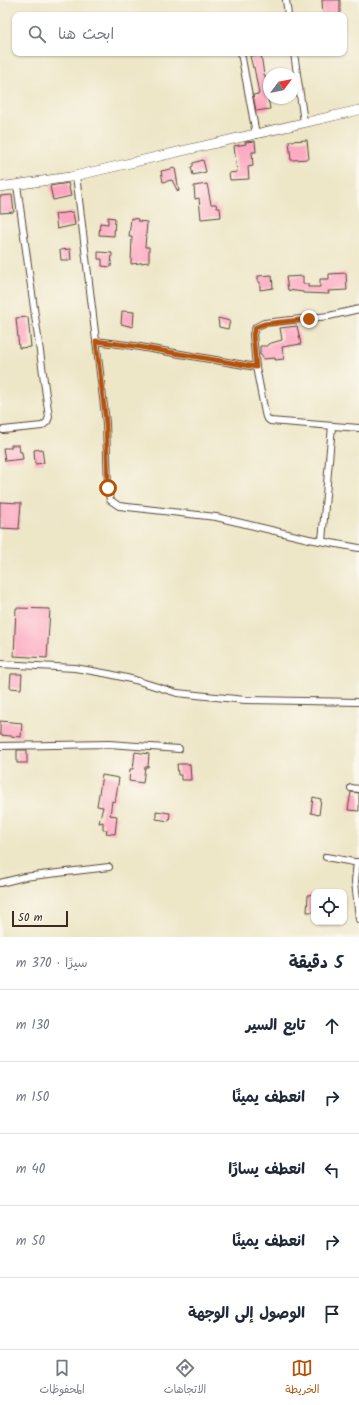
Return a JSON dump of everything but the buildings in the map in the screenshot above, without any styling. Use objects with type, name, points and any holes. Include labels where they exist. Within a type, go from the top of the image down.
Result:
[{"type":"street","points":[[286,0],[288,12]]},
{"type":"street","points":[[242,56],[256,134]]},
{"type":"street","points":[[294,56],[304,122]]},
{"type":"street","points":[[0,187],[76,175],[359,110]]},
{"type":"street","points":[[76,175],[106,423],[108,488],[110,500],[119,506],[216,517],[359,548]]},
{"type":"street","points":[[3,430],[42,426],[47,422],[49,417],[17,185]]},
{"type":"street","points":[[359,309],[329,316],[264,324],[256,327],[253,334],[256,367],[266,417],[270,421],[359,428]]},
{"type":"street","points":[[96,341],[256,367]]},
{"type":"street","points":[[322,541],[332,426]]},
{"type":"street","points":[[0,664],[75,668],[135,680],[177,693],[245,700],[359,702]]},
{"type":"street","points":[[0,746],[109,744],[179,749]]},
{"type":"street","points":[[352,788],[359,789]]},
{"type":"street","points":[[326,857],[358,863],[355,881],[359,919]]},
{"type":"street","points":[[0,883],[24,877],[109,867]]},
{"type":"route","points":[[108,488],[106,423],[96,341],[256,367],[253,334],[256,327],[264,324],[309,319]]}]
